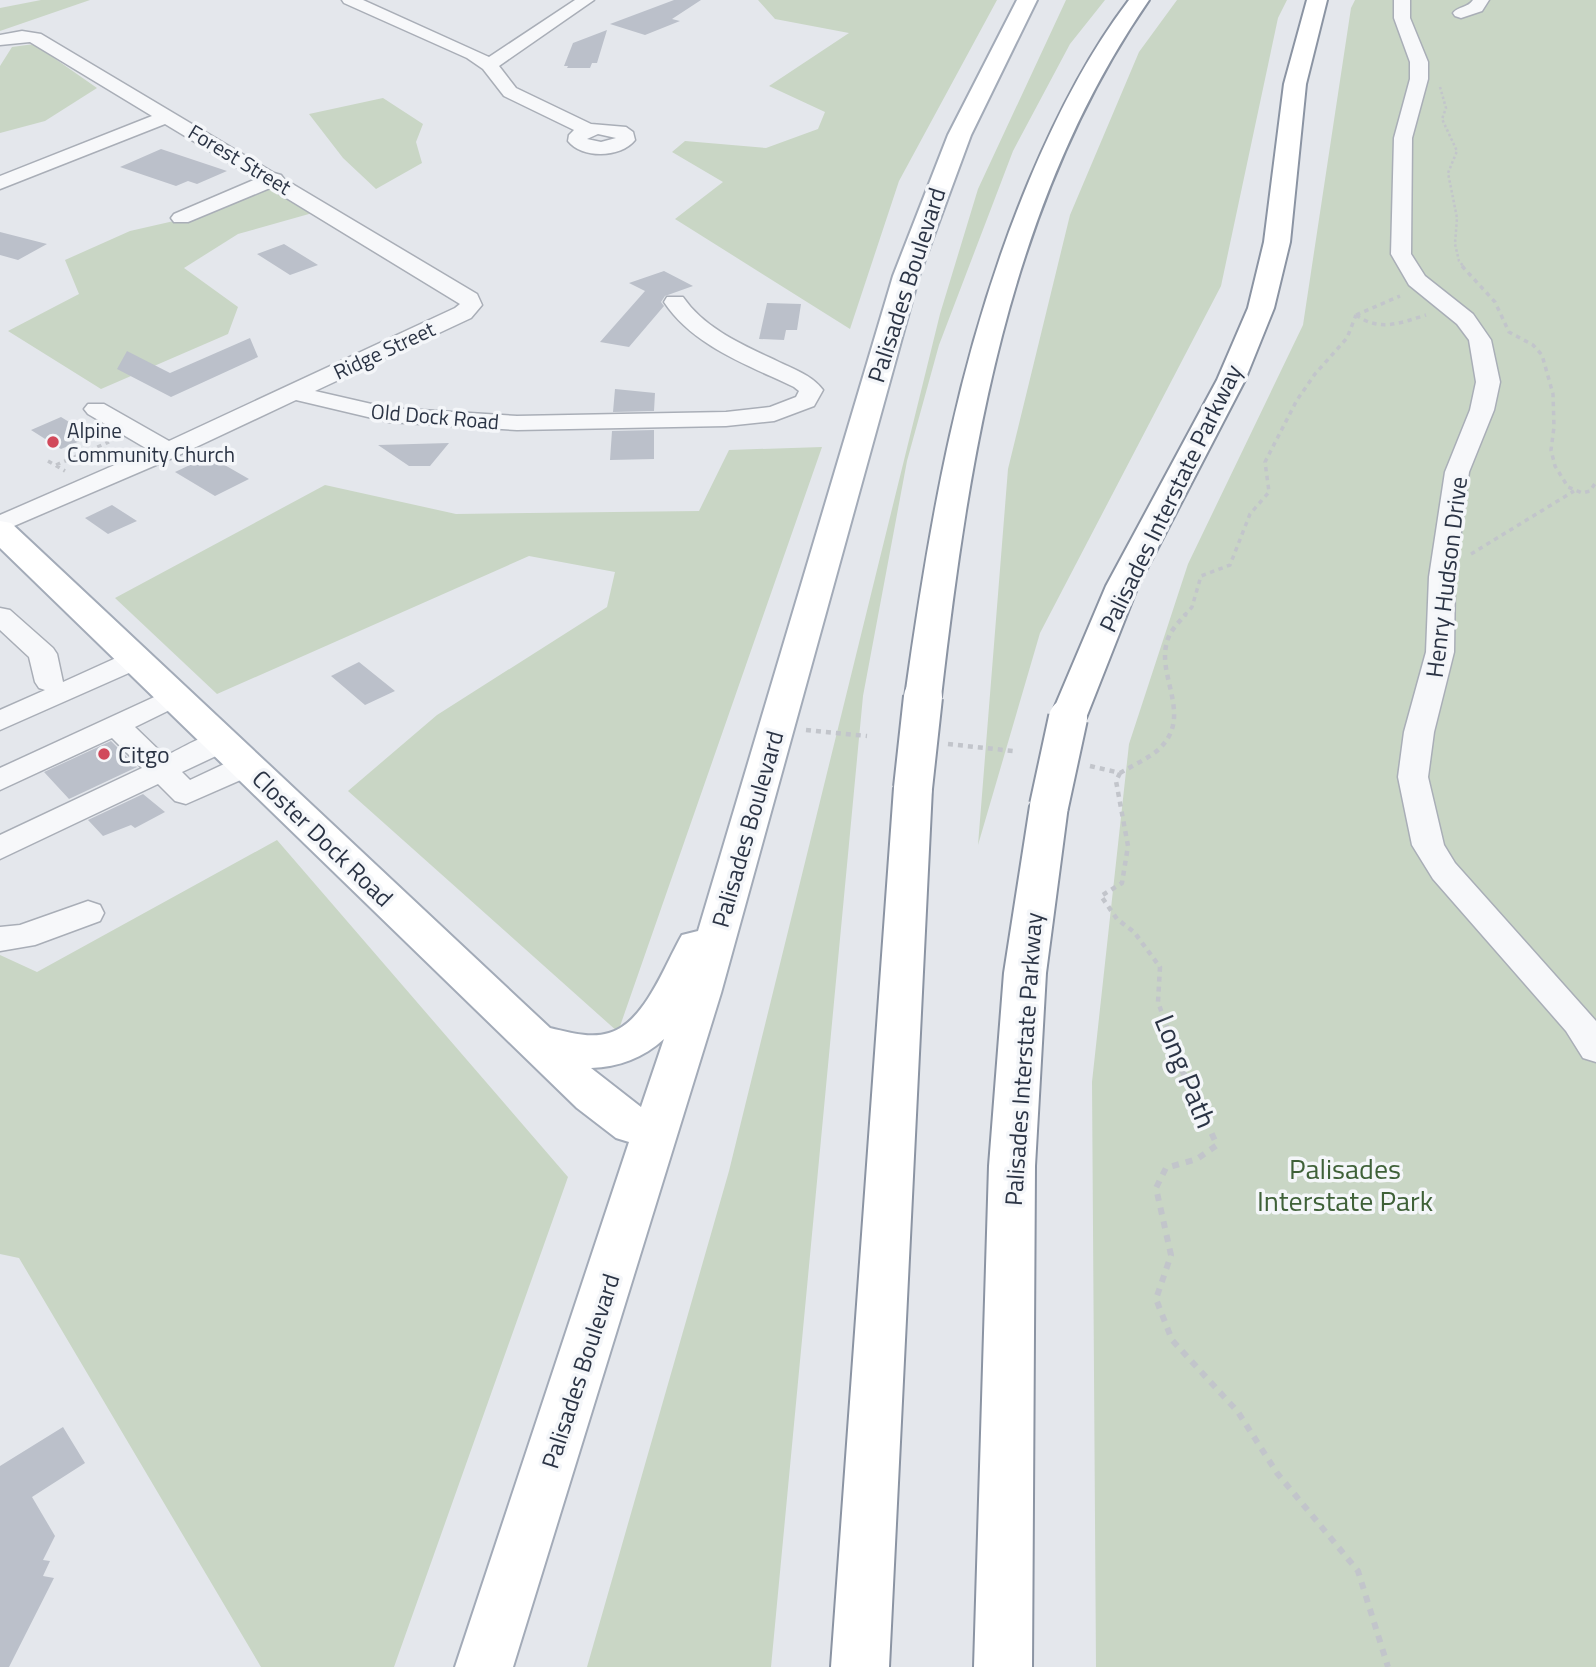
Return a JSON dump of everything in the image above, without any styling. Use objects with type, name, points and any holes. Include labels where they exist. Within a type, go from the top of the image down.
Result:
[{"type":"main road","name":"Palisades Boulevard","points":[[484,1667],[734,878],[891,325],[918,240],[967,114],[1027,0]]},
{"type":"main road","points":[[860,1667],[913,788],[951,494],[976,377],[1007,269],[1066,122],[1097,62],[1139,0]]},
{"type":"main road","name":"Palisades Interstate Parkway","points":[[1003,1667],[1013,1166],[1025,972],[1049,806],[1068,718],[1122,586],[1231,380],[1261,308],[1277,242],[1295,84],[1317,0]]},
{"type":"main road","name":"Closter Dock Road","points":[[0,530],[613,1112],[632,1125],[655,1133]]},
{"type":"main road","points":[[537,1042],[598,1052],[625,1046],[645,1033],[654,1023],[734,878]]},
{"type":"street","points":[[350,0],[473,54],[489,65],[510,92],[589,130]]},
{"type":"street","points":[[489,65],[586,0]]},
{"type":"street","name":"Henry Hudson Drive","points":[[1402,0],[1402,18],[1419,62],[1419,79],[1404,138],[1401,254],[1417,280],[1465,319],[1479,340],[1488,382],[1482,410],[1457,472],[1444,554],[1440,652],[1419,732],[1413,777],[1428,845],[1444,871],[1578,1022],[1596,1049]]},
{"type":"street","points":[[1461,13],[1476,8],[1481,0]]},
{"type":"street","name":"Forest Street","points":[[0,40],[22,36],[35,38],[274,179],[469,299],[471,304]]},
{"type":"street","points":[[0,183],[169,116]]},
{"type":"street","points":[[181,218],[274,179]]},
{"type":"street","name":"Old Dock Road","points":[[295,393],[389,415],[473,422],[653,422],[774,414],[806,401],[811,390],[802,382],[710,335],[679,312],[675,302]]},
{"type":"street","name":"Ridge Street","points":[[295,393],[463,313],[471,304]]},
{"type":"street","points":[[0,524],[295,393]]},
{"type":"street","points":[[96,409],[168,451]]},
{"type":"street","points":[[0,616],[43,654],[49,681]]},
{"type":"street","points":[[0,721],[104,672],[137,660]]},
{"type":"street","points":[[18,695],[49,681],[104,672]]},
{"type":"street","points":[[0,780],[176,696]]},
{"type":"street","points":[[116,725],[161,771]]},
{"type":"street","points":[[0,848],[161,771],[235,753]]},
{"type":"street","points":[[0,939],[23,937],[88,914]]},
{"type":"path","points":[[1438,83],[1444,93],[1446,108],[1442,119],[1457,150],[1448,173],[1457,218],[1455,244],[1459,261],[1494,302],[1509,332],[1533,345],[1542,355],[1553,394],[1553,458],[1559,476],[1574,491],[1582,494],[1590,491],[1596,482]]},
{"type":"path","points":[[1426,287],[1363,310],[1356,316],[1366,324],[1378,328],[1390,327],[1430,314]]},
{"type":"path","name":"Long Path","points":[[1356,316],[1347,338],[1315,374],[1297,400],[1265,462],[1269,492],[1250,514],[1230,565],[1201,576],[1192,607],[1171,631],[1165,648],[1175,715],[1169,734],[1158,750],[1120,773],[1116,781],[1128,846],[1122,883],[1101,896],[1117,919],[1134,932],[1160,967],[1158,1002],[1185,1077],[1217,1145],[1197,1159],[1166,1168],[1156,1188],[1171,1255],[1156,1299],[1172,1340],[1238,1412],[1277,1473],[1358,1571],[1388,1667]]},
{"type":"path","points":[[56,465],[134,431]]},
{"type":"path","points":[[1444,554],[1473,554],[1574,491]]},
{"type":"path","points":[[778,725],[867,736]]},
{"type":"path","points":[[944,744],[1013,751]]},
{"type":"green space","points":[[41,0],[90,0],[0,31],[0,8]]},
{"type":"green space","points":[[758,0],[997,0],[899,181],[850,329],[675,219],[723,182],[672,152],[685,141],[766,148],[818,129],[825,112],[769,86],[849,33],[775,19]]},
{"type":"green space","points":[[1066,0],[1105,0],[1070,44],[1013,151],[939,345],[907,461],[863,696],[771,1667],[587,1667],[729,1171],[940,314],[978,189]]},
{"type":"green space","points":[[1177,0],[1287,0],[1278,18],[1221,286],[1040,633],[978,845],[1008,469],[1070,215],[1139,52]]},
{"type":"green space","name":"Palisades Interstate Park","points":[[1355,0],[1596,0],[1596,1667],[1096,1667],[1092,1082],[1129,744],[1188,564],[1303,325],[1351,8]]},
{"type":"green space","points":[[34,44],[97,88],[45,121],[0,133],[0,66],[12,47]]},
{"type":"green space","points":[[383,98],[423,124],[416,142],[422,163],[376,189],[343,158],[309,114]]},
{"type":"green space","points":[[267,185],[316,212],[238,234],[184,268],[238,307],[228,334],[101,389],[8,331],[79,294],[65,260],[130,231],[187,218]]},
{"type":"green space","points":[[822,447],[618,1032],[348,791],[437,715],[607,607],[615,572],[529,556],[217,694],[115,598],[325,485],[456,514],[699,511],[729,450]]},
{"type":"green space","points":[[277,840],[568,1177],[394,1667],[261,1667],[19,1258],[0,1254],[0,955],[37,972]]},
{"type":"building","points":[[674,0],[701,0],[672,19],[680,21],[645,35],[610,24]]},
{"type":"building","points":[[607,30],[597,63],[592,63],[590,68],[564,66],[573,43]]},
{"type":"building","points":[[161,149],[227,171],[197,184],[188,181],[176,186],[120,167]]},
{"type":"building","points":[[0,232],[47,244],[18,260],[0,255]]},
{"type":"building","points":[[284,244],[318,265],[290,275],[257,254]]},
{"type":"building","points":[[664,271],[693,286],[665,296],[661,302],[664,306],[629,347],[600,342],[645,291],[629,283]]},
{"type":"building","points":[[767,303],[801,304],[797,330],[786,330],[784,340],[759,339]]},
{"type":"building","points":[[250,338],[258,357],[171,397],[117,369],[127,351],[170,373]]},
{"type":"building","points":[[615,389],[655,393],[654,411],[613,412]]},
{"type":"building","name":"Alpine Community Church","points":[[61,417],[92,436],[61,449],[31,430]]},
{"type":"building","points":[[654,430],[654,459],[610,460],[612,431]]},
{"type":"building","points":[[449,443],[430,466],[409,466],[378,445]]},
{"type":"building","points":[[209,456],[249,479],[215,496],[175,472]]},
{"type":"building","points":[[112,505],[137,521],[108,534],[85,518]]},
{"type":"building","points":[[359,662],[395,691],[365,705],[331,676]]},
{"type":"building","name":"Citgo","points":[[111,741],[137,767],[69,799],[44,772]]},
{"type":"building","points":[[143,794],[165,812],[135,828],[131,825],[103,836],[88,820]]},
{"type":"building","points":[[63,1427],[85,1463],[32,1497],[55,1536],[43,1560],[50,1561],[43,1576],[54,1578],[9,1667],[0,1667],[0,1466]]},
{"type":"place","name":"Alpine Community Church","points":[[53,442]]},
{"type":"place","name":"Citgo","points":[[104,754]]}]
